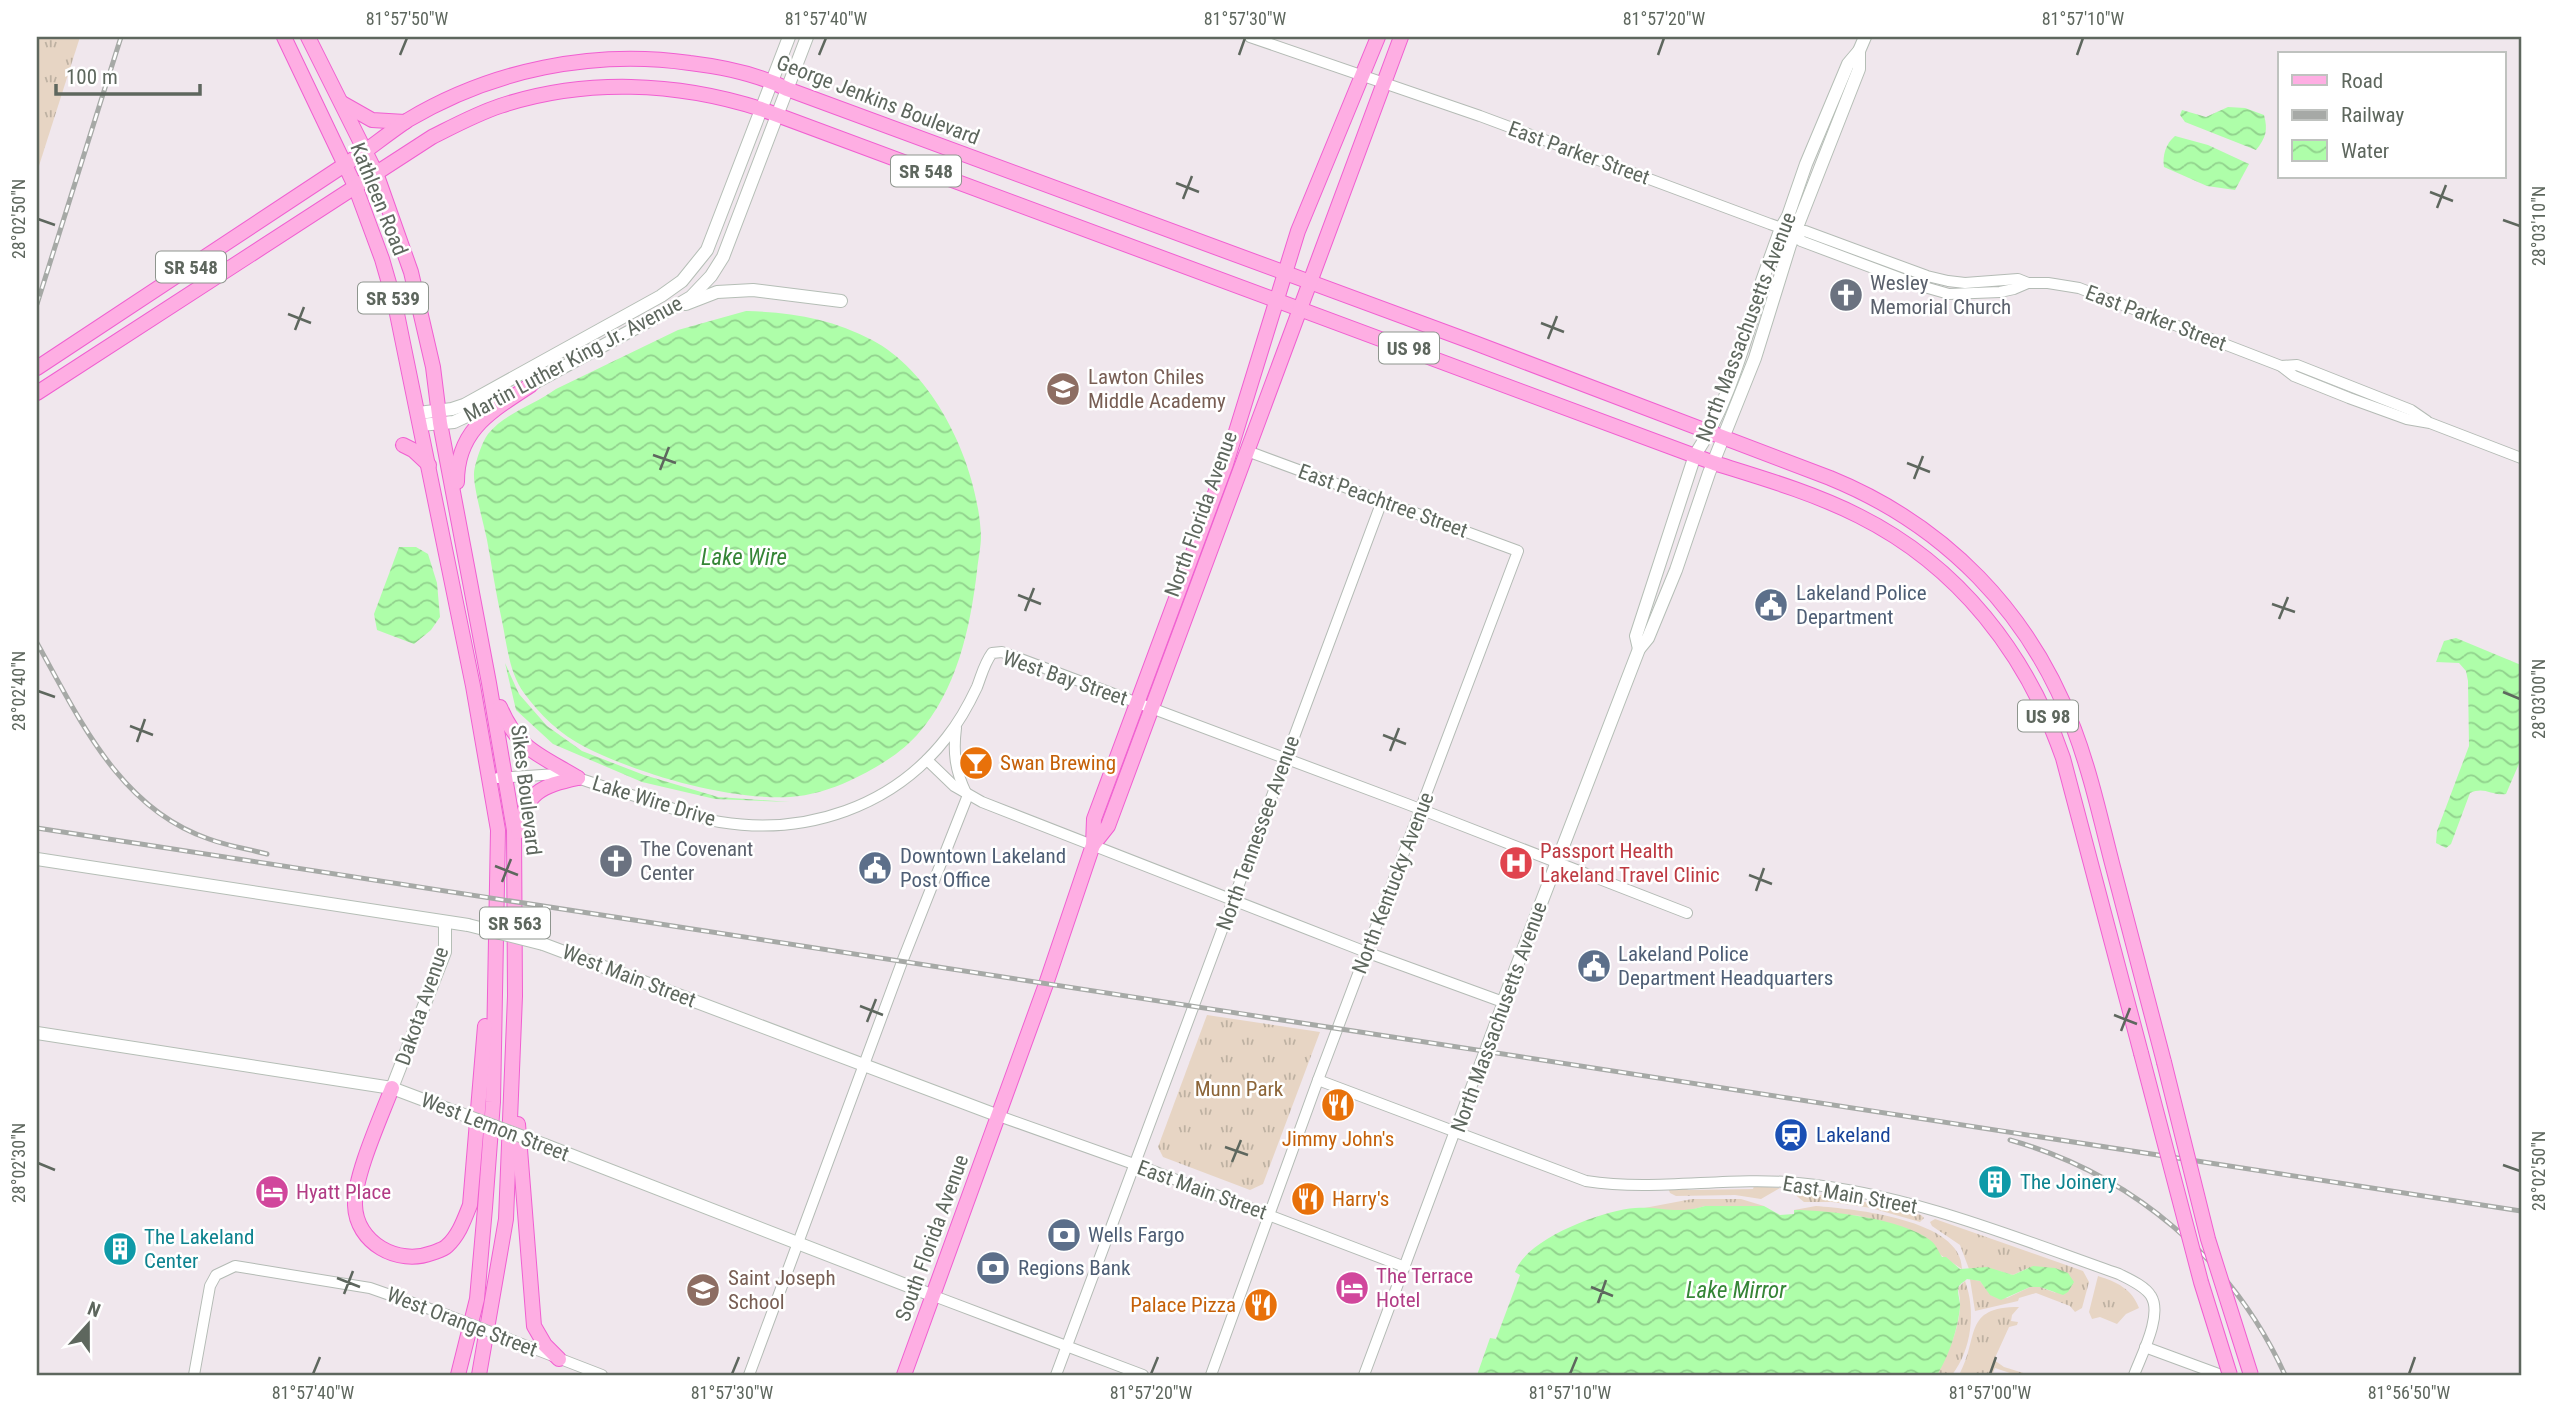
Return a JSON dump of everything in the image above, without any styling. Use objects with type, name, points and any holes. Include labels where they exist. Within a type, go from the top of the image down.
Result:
[{"type":"main road","name":"Kathleen Road","points":[[284,37],[355,187],[382,259],[395,304],[419,419]]},
{"type":"main road","name":"Kathleen Road","points":[[308,37],[376,173],[411,272],[433,367],[440,417]]},
{"type":"main road","name":"Martin Luther King Jr. Avenue","points":[[419,419],[440,417],[464,405],[661,296],[682,281],[707,250],[789,37]]},
{"type":"main road","name":"Martin Luther King Jr. Avenue","points":[[440,417],[454,422],[531,385],[691,297],[711,276],[723,257],[807,37]]},
{"type":"main road","name":"North Florida Avenue","points":[[999,1116],[1093,845],[1094,819],[1232,445],[1285,272],[1314,189],[1378,37]]},
{"type":"main road","name":"North Florida Avenue","points":[[1093,845],[1108,826],[1401,37]]},
{"type":"main road","name":"North Massachusetts Avenue","points":[[1639,649],[1636,636],[1695,455],[1710,433],[1749,329],[1762,281],[1806,164],[1848,64],[1859,51],[1865,37]]},
{"type":"main road","name":"North Massachusetts Avenue","points":[[1503,1002],[1639,649],[1648,638],[1666,592],[1755,358],[1796,233],[1859,69],[1859,51]]},
{"type":"main road","name":"George Jenkins Boulevard","points":[[37,369],[405,122],[434,106],[491,82],[528,71],[567,63],[634,58],[707,65],[771,81],[1309,281]]},
{"type":"main road","name":"SR 548","points":[[37,393],[432,137],[498,107],[532,97],[604,88],[636,86],[706,94],[761,108],[1049,218],[1277,300]]},
{"type":"main road","points":[[341,103],[372,120],[405,122]]},
{"type":"main road","name":"US 98","points":[[1309,281],[1853,488],[1921,526],[1964,561],[1987,586],[2028,639],[2060,696],[2083,756],[2208,1239],[2251,1375]]},
{"type":"main road","points":[[669,310],[716,292],[753,290],[841,301]]},
{"type":"main road","name":"US 98","points":[[1277,300],[1714,463],[1831,503],[1885,530],[1935,565],[1960,588],[2002,636],[2037,694],[2063,758],[2201,1282],[2230,1375]]},
{"type":"main road","points":[[457,515],[457,468],[466,441],[491,411],[531,385]]},
{"type":"main road","name":"Sikes Boulevard","points":[[440,417],[506,777],[514,850],[515,996],[506,1219],[479,1375]]},
{"type":"main road","name":"Sikes Boulevard","points":[[419,419],[498,830],[493,1102],[477,1299],[458,1375]]},
{"type":"main road","points":[[403,445],[414,450],[429,465]]},
{"type":"main road","points":[[1202,570],[1199,566],[1211,528],[1210,508]]},
{"type":"main road","points":[[489,683],[506,722],[525,746],[578,778]]},
{"type":"main road","points":[[514,850],[526,804],[538,790],[554,783],[578,778]]},
{"type":"main road","name":"West Main Street","points":[[37,859],[468,925],[543,944],[999,1116]]},
{"type":"main road","name":"Dakota Avenue","points":[[392,1088],[445,952],[445,922]]},
{"type":"main road","points":[[392,1088],[357,1181],[355,1206],[361,1231],[379,1249],[404,1257],[425,1256],[446,1248],[461,1229],[470,1205],[485,1031],[494,969]]},
{"type":"main road","name":"West Lemon Street","points":[[37,1033],[392,1088],[934,1296]]},
{"type":"main road","points":[[513,1066],[534,1326],[545,1345],[559,1359]]},
{"type":"main road","name":"South Florida Avenue","points":[[904,1375],[999,1116]]},
{"type":"street","name":"East Parker Street","points":[[1250,37],[1480,116],[1796,233],[1801,241],[1921,286],[1950,294],[2000,292],[2028,283],[2079,288],[2281,366],[2297,365],[2410,410],[2430,423],[2521,457]]},
{"type":"street","name":"East Peachtree Street","points":[[1247,451],[1518,551]]},
{"type":"street","name":"North Tennessee Avenue","points":[[1056,1375],[1382,501]]},
{"type":"street","name":"North Kentucky Avenue","points":[[1211,1375],[1318,1080],[1518,551]]},
{"type":"street","name":"West Bay Street","points":[[992,653],[1002,652],[1286,758],[1688,913]]},
{"type":"street","name":"Lake Wire Drive","points":[[490,779],[557,774],[578,778],[719,822],[794,825],[814,821],[862,804],[897,785],[927,760],[957,724],[976,688],[984,664],[992,653]]},
{"type":"street","points":[[957,724],[954,761],[956,774],[968,795]]},
{"type":"street","points":[[927,760],[968,795],[1366,952],[1503,1002]]},
{"type":"street","points":[[749,1375],[902,962],[968,795]]},
{"type":"street","name":"North Massachusetts Avenue","points":[[1364,1375],[1503,1002]]},
{"type":"street","name":"East Main Street","points":[[1318,1080],[1586,1181],[1607,1184],[1748,1180],[1797,1183],[1863,1192],[1924,1207],[2119,1274],[2151,1296],[2154,1312],[2152,1326],[2134,1375]]},
{"type":"street","name":"East Main Street","points":[[999,1116],[1405,1267]]},
{"type":"street","name":"West Orange Street","points":[[194,1375],[200,1334],[213,1280],[216,1275],[235,1266],[370,1288],[602,1375]]},
{"type":"street","points":[[934,1296],[1143,1375]]},
{"type":"street","points":[[2145,1347],[2221,1375]]},
{"type":"green space","points":[[37,37],[80,37],[37,172]]},
{"type":"green space","name":"Munn Park","points":[[1207,1015],[1320,1032],[1263,1184],[1250,1190],[1163,1157],[1158,1147]]},
{"type":"green space","points":[[1754,1186],[1780,1188],[1761,1199],[1735,1195],[1676,1196],[1670,1193],[1668,1188],[1753,1189]]},
{"type":"green space","points":[[1787,1188],[1808,1189],[1814,1194],[1877,1204],[1924,1218],[1920,1222],[1871,1208],[1832,1202],[1804,1202]]},
{"type":"green space","points":[[1692,1199],[1741,1199],[1764,1206],[1705,1206],[1684,1212],[1639,1209]]},
{"type":"green space","points":[[1816,1206],[1878,1214],[1926,1228],[1944,1238],[1957,1252],[1962,1269],[1939,1254],[1861,1216],[1794,1210]]},
{"type":"green space","points":[[1935,1219],[2083,1271],[2089,1282],[2082,1308],[2075,1312],[2070,1306],[2036,1293],[2019,1298],[2018,1301],[1975,1311],[1970,1279],[1980,1281],[1991,1295],[2007,1298],[2030,1287],[2040,1287],[2056,1293],[2028,1268],[2013,1275],[1969,1269],[1960,1245],[1932,1226],[1930,1222]]},
{"type":"green space","points":[[2098,1276],[2123,1287],[2139,1308],[2126,1314],[2117,1324],[2100,1317],[2092,1319],[2089,1312]]},
{"type":"green space","points":[[1965,1281],[1971,1317],[1968,1342],[1952,1375],[1937,1375],[1955,1333],[1960,1310],[1958,1288]]},
{"type":"green space","points":[[2019,1307],[2012,1315],[2011,1321],[2018,1322],[2017,1325],[2009,1327],[1994,1360],[2004,1367],[2030,1375],[2016,1375],[1995,1368],[1992,1375],[1959,1375],[1981,1318],[2001,1308]]},
{"type":"water","points":[[2228,107],[2245,108],[2264,115],[2265,134],[2256,150],[2185,122],[2180,115],[2182,110],[2206,117]]},
{"type":"water","points":[[2175,136],[2208,145],[2249,164],[2235,190],[2207,186],[2164,167],[2165,150]]},
{"type":"water","name":"Lake Wire","points":[[746,311],[795,315],[842,327],[872,340],[895,355],[916,375],[934,398],[962,452],[972,481],[981,536],[965,637],[952,679],[931,717],[910,742],[876,767],[835,787],[790,797],[765,797],[712,790],[632,767],[585,747],[559,730],[536,709],[519,685],[507,649],[474,479],[481,447],[488,434],[511,415],[556,389],[678,330]]},
{"type":"water","points":[[399,547],[416,547],[428,554],[437,583],[440,617],[431,630],[414,644],[377,630],[374,614]]},
{"type":"water","points":[[2456,638],[2521,665],[2521,759],[2506,794],[2480,790],[2470,793],[2451,844],[2446,848],[2436,843],[2437,831],[2469,746],[2468,681],[2466,671],[2459,663],[2436,662],[2444,641]]},
{"type":"water","points":[[505,663],[519,694],[547,726],[582,751],[644,775],[718,797],[790,802],[715,799],[642,782],[553,744],[516,710]]},
{"type":"water","name":"Lake Mirror","points":[[1705,1206],[1764,1206],[1780,1215],[1794,1214],[1794,1210],[1865,1217],[1918,1233],[1932,1242],[1942,1257],[1946,1257],[1960,1269],[1987,1267],[2013,1275],[2033,1266],[2055,1268],[2068,1273],[2074,1282],[2063,1295],[2040,1287],[2030,1287],[2001,1300],[1990,1295],[1980,1281],[1967,1279],[1958,1288],[1960,1305],[1957,1325],[1949,1352],[1937,1375],[1477,1375],[1490,1338],[1496,1339],[1520,1275],[1515,1272],[1534,1248],[1567,1228],[1604,1214],[1635,1208],[1685,1210]]},
{"type":"railway","points":[[37,304],[121,37]]},
{"type":"railway","points":[[37,643],[106,759],[151,807],[178,825],[209,839],[267,854]]},
{"type":"railway","points":[[37,828],[2521,1211]]},
{"type":"railway","points":[[2010,1140],[2055,1155],[2097,1175],[2137,1199],[2174,1227],[2207,1259],[2237,1295],[2263,1333],[2285,1375]]},
{"type":"place","name":"Wesley Memorial Church","points":[[1846,295]]},
{"type":"place","name":"Lawton Chiles Middle Academy","points":[[1063,389]]},
{"type":"place","name":"Lakeland Police Department","points":[[1771,605]]},
{"type":"place","name":"Swan Brewing","points":[[976,763]]},
{"type":"place","name":"The Covenant Center","points":[[616,861]]},
{"type":"place","name":"Passport Health Lakeland Travel Clinic","points":[[1516,863]]},
{"type":"place","name":"Downtown Lakeland Post Office","points":[[875,868]]},
{"type":"place","name":"Lakeland Police Department Headquarters","points":[[1594,966]]},
{"type":"place","name":"Jimmy John's","points":[[1338,1105]]},
{"type":"place","name":"Lakeland","points":[[1791,1135]]},
{"type":"place","name":"The Joinery","points":[[1995,1182]]},
{"type":"place","name":"Hyatt Place","points":[[272,1192]]},
{"type":"place","name":"Harry's","points":[[1308,1199]]},
{"type":"place","name":"Wells Fargo","points":[[1064,1235]]},
{"type":"place","name":"The Lakeland Center","points":[[120,1249]]},
{"type":"place","name":"Regions Bank","points":[[993,1268]]},
{"type":"place","name":"The Terrace Hotel","points":[[1352,1288]]},
{"type":"place","name":"Saint Joseph School","points":[[703,1290]]},
{"type":"place","name":"Palace Pizza","points":[[1261,1305]]}]
